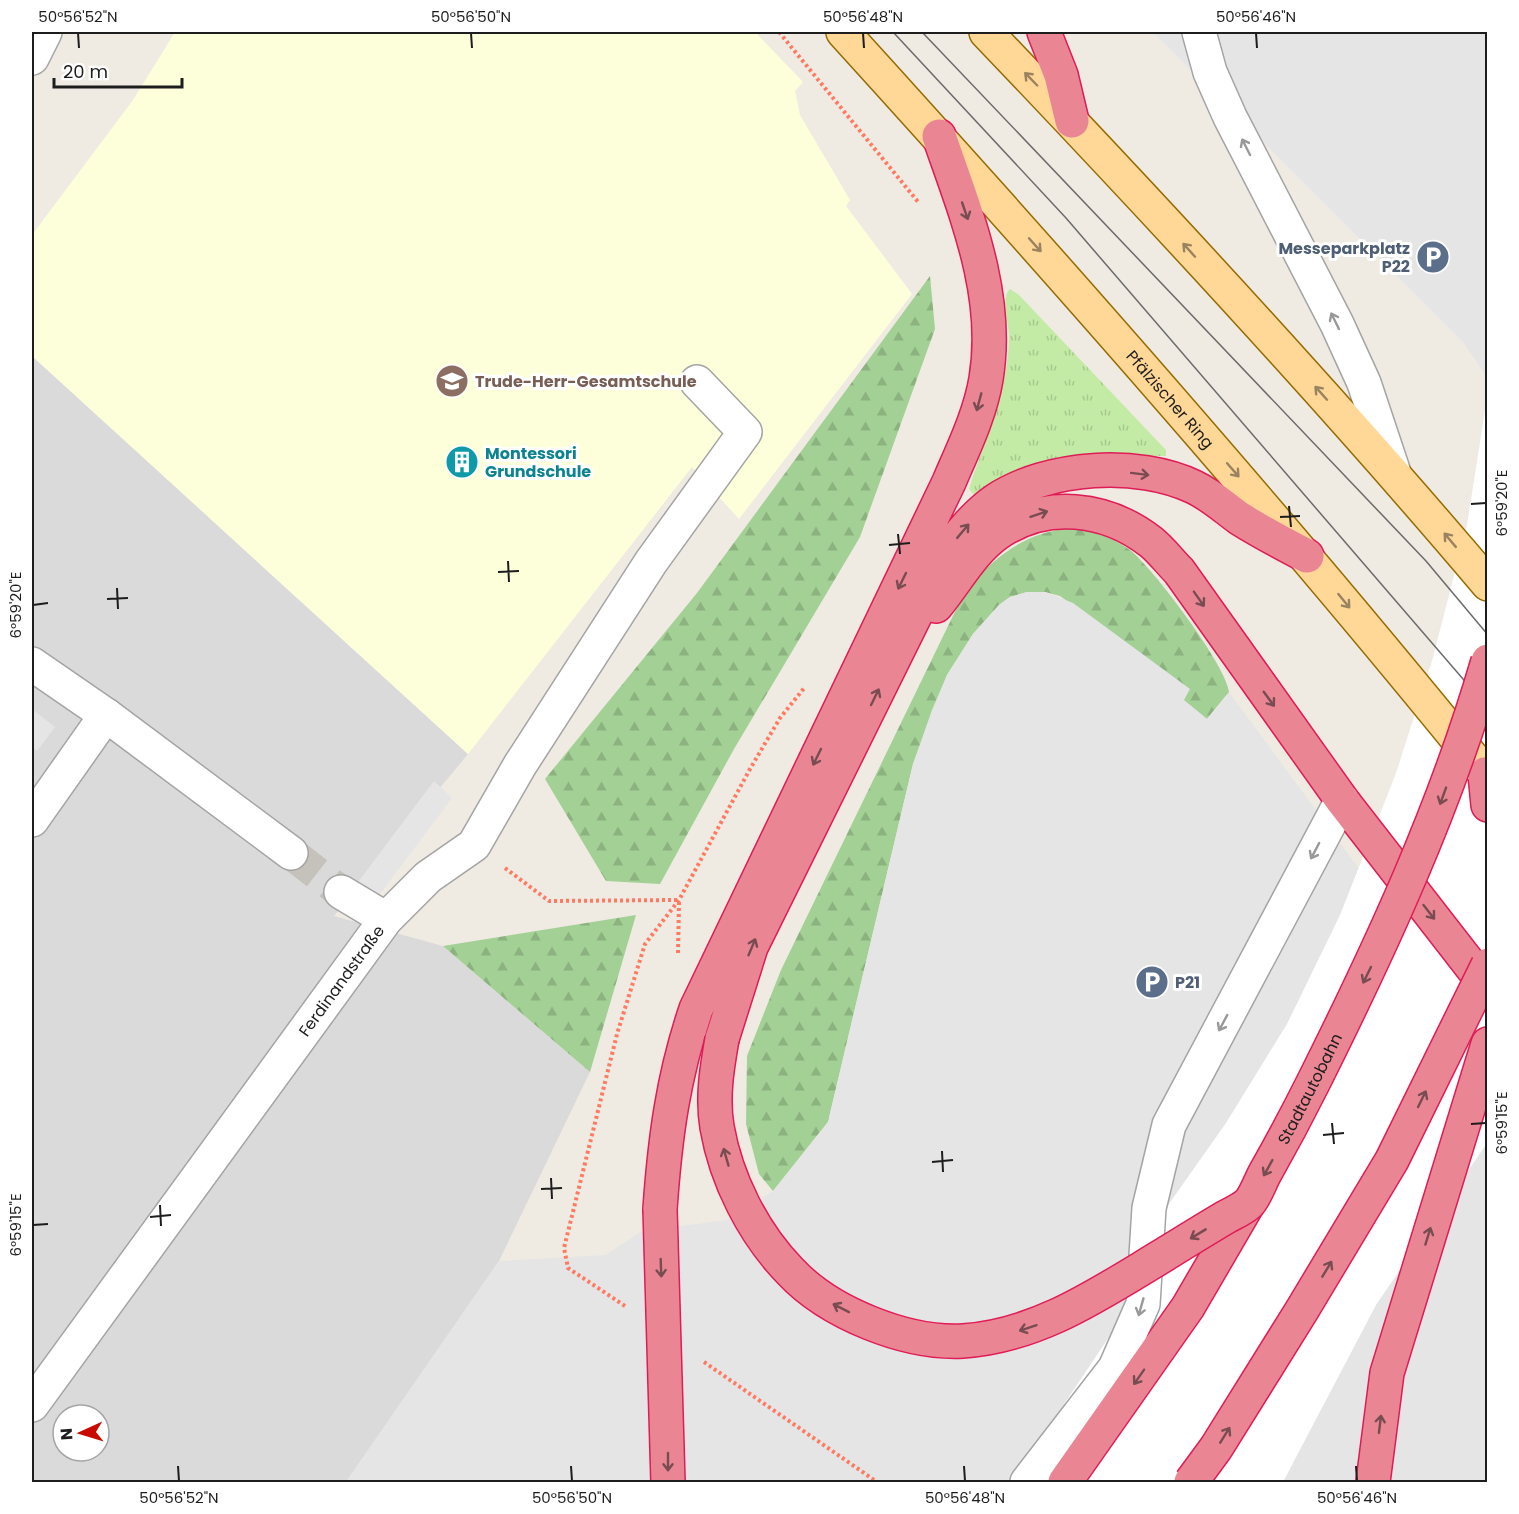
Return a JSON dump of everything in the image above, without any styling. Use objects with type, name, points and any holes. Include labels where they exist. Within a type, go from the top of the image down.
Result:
[{"type":"highway","points":[[1044,32],[1060,75],[1072,122]]},
{"type":"highway","points":[[668,1482],[660,1209],[665,1140],[674,1084],[696,1009],[949,482],[972,430],[986,379],[989,320],[977,244],[939,136]]},
{"type":"highway","points":[[1248,1204],[1111,1288],[1051,1320],[1010,1334],[962,1341],[919,1338],[879,1326],[832,1304],[791,1273],[760,1233],[734,1186],[717,1126],[714,1079],[732,1002],[751,947],[948,549],[970,522],[997,500],[1037,481],[1071,472],[1112,471],[1172,479],[1194,487],[1264,533],[1307,556]]},
{"type":"highway","points":[[896,656],[981,549],[998,533],[1024,519],[1049,511],[1076,512],[1103,517],[1127,525],[1153,543],[1179,571],[1342,800],[1488,988]]},
{"type":"highway","name":"Stadtautobahn","points":[[1065,1482],[1188,1307],[1290,1128],[1365,979],[1425,846],[1469,726],[1488,661]]},
{"type":"highway","points":[[1486,775],[1488,806]]},
{"type":"highway","points":[[1191,1482],[1216,1448],[1392,1160],[1488,965]]},
{"type":"highway","points":[[1373,1482],[1387,1373],[1488,1044]]},
{"type":"main road","name":"Pfälzischer Ring","points":[[843,32],[939,136],[1307,556],[1486,775]]},
{"type":"main road","points":[[986,32],[1072,122],[1394,473],[1488,584]]},
{"type":"street","points":[[32,58],[45,32]]},
{"type":"street","points":[[1199,32],[1210,72],[1230,117],[1360,373],[1394,473]]},
{"type":"street","name":"Ferdinandstraße","points":[[32,1405],[386,919],[428,877],[474,845],[520,765],[651,562],[745,432],[697,382]]},
{"type":"street","points":[[32,664],[106,716],[291,854]]},
{"type":"street","points":[[32,820],[106,716]]},
{"type":"street","points":[[1027,1482],[1115,1368],[1143,1304],[1149,1208],[1169,1125],[1342,800]]},
{"type":"street","points":[[341,891],[386,919]]},
{"type":"path","points":[[779,32],[921,205]]},
{"type":"path","points":[[474,845],[549,901],[679,900],[780,718],[808,683]]},
{"type":"shaded area","name":"Trude-Herr-Gesamtschule","points":[[175,32],[755,32],[803,82],[795,91],[800,115],[850,200],[846,206],[912,294],[739,519],[692,467],[468,754],[32,356],[32,235],[133,100]]},
{"type":"shaded area","name":"Messeparkplatz P22","points":[[1153,32],[1487,32],[1487,377],[1463,342]]},
{"type":"shaded area","points":[[32,356],[468,754],[334,916],[443,946],[590,1072],[499,1261],[346,1482],[32,1482]]},
{"type":"shaded area","name":"P21","points":[[1027,592],[1045,592],[1073,603],[1190,689],[1184,700],[1207,719],[1229,692],[1487,1043],[1487,1482],[346,1482],[499,1261],[606,1255],[642,1231],[727,1220],[773,1191],[828,1122],[913,764],[932,710],[947,675],[973,634],[999,605],[1010,597]]},
{"type":"shaded area","points":[[32,709],[55,727],[37,751],[32,747]]},
{"type":"shaded area","points":[[434,781],[452,798],[377,898],[358,882]]},
{"type":"green space","points":[[930,276],[935,329],[860,537],[734,749],[660,884],[606,881],[545,779],[697,593]]},
{"type":"green space","points":[[1010,289],[1019,295],[1166,450],[1166,456],[1135,456],[975,496],[969,489],[995,414],[1005,377],[1009,337],[1006,298]]},
{"type":"green space","points":[[1070,528],[1108,538],[1123,545],[1140,560],[1203,640],[1225,679],[1229,692],[1207,719],[1183,700],[1189,689],[1060,596],[1045,592],[1027,592],[1010,597],[999,605],[973,634],[947,675],[913,764],[828,1122],[773,1191],[759,1174],[746,1124],[747,1056],[781,970],[966,589],[988,566],[1012,548],[1039,535]]},
{"type":"green space","points":[[636,915],[590,1072],[443,946]]},
{"type":"pier","points":[[1487,398],[1487,1143],[1376,1305],[1283,1482],[1007,1482],[1032,1452],[1117,1325],[1159,1218],[1226,1123],[1287,1024],[1340,915],[1395,776],[1432,661],[1467,525]]},
{"type":"tunnel","points":[[291,853],[341,892]]},
{"type":"tram line","points":[[893,32],[1066,218],[1488,708]]},
{"type":"tram line","points":[[922,32],[1426,561],[1488,635]]},
{"type":"place","name":"Messeparkplatz P22","points":[[1433,257]]},
{"type":"place","name":"Trude-Herr-Gesamtschule","points":[[452,381]]},
{"type":"place","name":"Montessori Grundschule","points":[[462,462]]},
{"type":"place","name":"P21","points":[[1152,982]]}]
